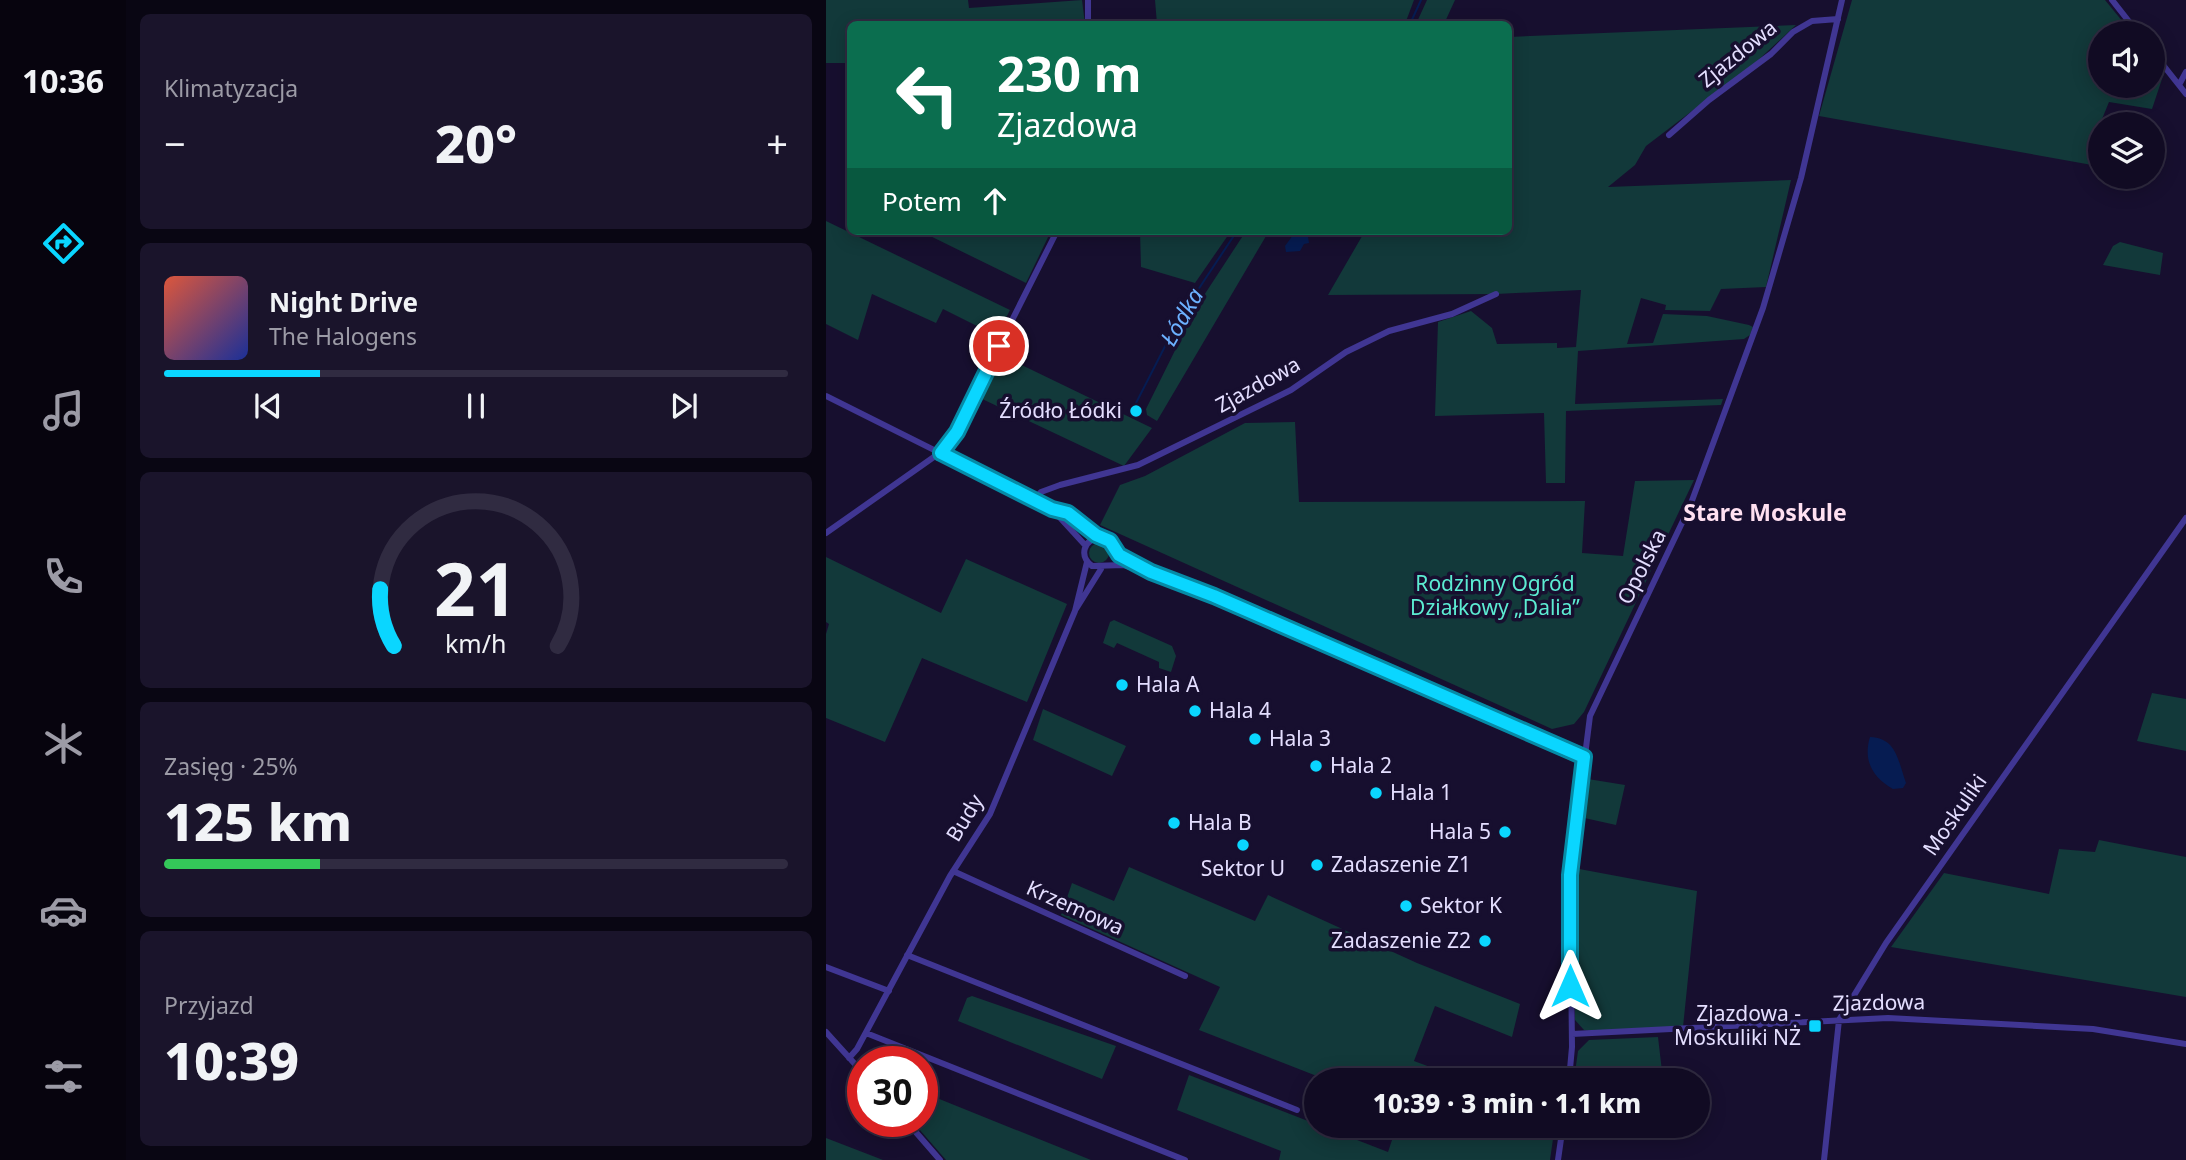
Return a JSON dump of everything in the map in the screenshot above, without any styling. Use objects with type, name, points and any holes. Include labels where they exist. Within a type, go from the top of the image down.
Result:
[{"type":"street","points":[[1088,0],[1088,21]]},
{"type":"street","name":"Opolska","points":[[1570,1068],[1572,1034],[1570,875],[1590,716],[1681,526],[1763,308],[1801,178],[1842,0]]},
{"type":"street","points":[[2112,0],[2129,21]]},
{"type":"street","name":"Zjazdowa","points":[[1669,135],[1807,22],[1838,19]]},
{"type":"street","points":[[2165,67],[2186,94]]},
{"type":"street","points":[[2179,85],[2186,72]]},
{"type":"street","points":[[826,533],[941,453],[957,432],[1055,235]]},
{"type":"street","name":"Zjazdowa","points":[[1034,500],[1041,492],[1054,487],[1138,465],[1291,390],[1346,352],[1389,331],[1452,314],[1496,294]]},
{"type":"street","points":[[826,396],[1052,509],[1068,513],[1100,537],[1110,541],[1115,550],[1151,572],[1214,596],[1584,757]]},
{"type":"street","points":[[1052,509],[1085,545],[1087,562],[1105,567],[1151,572]]},
{"type":"street","name":"Moskuliki","points":[[1824,1160],[1839,1020],[1845,1005],[2186,518]]},
{"type":"street","points":[[1085,545],[1100,537]]},
{"type":"street","points":[[1105,567],[1115,550]]},
{"type":"street","name":"Budy","points":[[857,1046],[953,871],[990,814],[1075,611],[1087,562]]},
{"type":"street","name":"Budy","points":[[1075,611],[1105,567]]},
{"type":"street","name":"Krzemowa","points":[[953,871],[1185,975]]},
{"type":"street","points":[[907,955],[1297,1110]]},
{"type":"street","points":[[826,967],[889,991]]},
{"type":"street","name":"Zjazdowa","points":[[1572,1034],[1899,1018],[2093,1029],[2186,1044]]},
{"type":"street","points":[[826,1032],[847,1056]]},
{"type":"street","points":[[866,1033],[1185,1160]]},
{"type":"street","points":[[919,1137],[940,1160]]},
{"type":"street","points":[[1558,1160],[1561,1138]]},
{"type":"green space","points":[[826,0],[968,0],[969,8],[1082,0],[1085,21],[847,21],[847,63],[826,63]]},
{"type":"green space","points":[[1155,0],[1414,0],[1406,21],[1157,21]]},
{"type":"green space","points":[[1427,0],[1455,0],[1445,21],[1417,21]]},
{"type":"green space","points":[[1852,0],[2105,0],[2122,21],[2088,21],[2088,98],[2156,98],[2152,109],[2109,102],[2105,112],[2088,112],[2088,164],[1819,116]]},
{"type":"green space","points":[[1796,25],[1755,63],[1646,146],[1635,165],[1608,187],[1791,180],[1766,287],[1721,289],[1710,311],[1665,310],[1666,305],[1641,298],[1627,344],[1653,343],[1663,314],[1707,316],[1749,325],[1753,327],[1750,335],[1744,339],[1578,351],[1575,404],[1723,399],[1721,405],[1566,411],[1565,483],[1546,483],[1544,413],[1435,416],[1438,322],[1471,311],[1492,328],[1497,344],[1557,343],[1557,348],[1576,347],[1581,290],[1496,294],[1328,295],[1363,235],[1512,235],[1512,37]]},
{"type":"green space","points":[[826,221],[847,231],[847,235],[855,235],[1010,310],[997,336],[943,309],[936,323],[872,294],[858,340],[826,324]]},
{"type":"green space","points":[[928,235],[1049,235],[1026,283]]},
{"type":"green space","points":[[1140,235],[1228,235],[1195,283],[1141,267]]},
{"type":"green space","points":[[1243,235],[1267,235],[1157,421],[1147,415],[1146,409],[1197,306]]},
{"type":"green space","points":[[2120,242],[2163,253],[2160,275],[2103,265],[2113,246]]},
{"type":"green space","points":[[999,354],[1152,428],[1124,466],[978,397]]},
{"type":"green space","name":"Rodzinny Ogród Działkowy „Dalia”","points":[[1295,422],[1299,502],[1585,501],[1582,553],[1623,556],[1635,481],[1694,480],[1584,712],[1574,724],[1552,729],[1100,525],[1120,485],[1145,476],[1245,423]]},
{"type":"green space","points":[[1099,543],[1106,546],[1109,553],[1106,560],[1099,563],[1092,560],[1089,553],[1092,546]]},
{"type":"green space","points":[[826,557],[941,613],[966,559],[1067,604],[1027,702],[922,658],[885,742],[826,718],[826,634],[829,624],[826,622]]},
{"type":"green space","points":[[1114,620],[1172,646],[1176,656],[1171,672],[1159,668],[1159,662],[1117,643],[1114,648],[1103,643],[1110,622]]},
{"type":"green space","points":[[2152,693],[2186,699],[2186,751],[2137,741]]},
{"type":"green space","points":[[1043,709],[1126,746],[1112,776],[1033,740]]},
{"type":"green space","points":[[1588,779],[1625,785],[1616,825],[1580,817],[1588,799]]},
{"type":"green space","points":[[2099,840],[2186,857],[2186,997],[1891,947],[1944,873],[2049,894],[2059,849],[2095,852]]},
{"type":"green space","points":[[1129,867],[1255,921],[1268,895],[1417,963],[1520,1004],[1512,1037],[1435,1006],[1414,1061],[1433,1068],[1304,1068],[1304,1071],[1199,1030],[1220,987],[1061,915],[1072,883],[1114,901]]},
{"type":"green space","points":[[1574,868],[1697,891],[1683,1027],[1592,1031],[1584,1030],[1575,1020]]},
{"type":"green space","points":[[972,996],[1116,1046],[1102,1079],[958,1021],[967,998]]},
{"type":"green space","points":[[1658,1037],[1662,1068],[1576,1068],[1578,1051],[1589,1040]]},
{"type":"green space","points":[[1189,1075],[1304,1119],[1304,1138],[1352,1138],[1388,1152],[1393,1138],[1553,1138],[1550,1160],[1279,1160],[1281,1151],[1177,1110]]},
{"type":"green space","points":[[938,1098],[1091,1160],[946,1160],[926,1137],[938,1137]]},
{"type":"green space","points":[[826,1138],[883,1160],[826,1160]]},
{"type":"water","points":[[1293,235],[1308,235],[1309,243],[1304,244],[1300,251],[1286,252],[1285,246]]},
{"type":"water","points":[[1870,737],[1886,742],[1895,752],[1906,783],[1903,788],[1893,789],[1880,779],[1871,767],[1868,753]]},
{"type":"waterway","name":"Łódka","points":[[1411,21],[1421,0]]},
{"type":"waterway","name":"Łódka","points":[[1134,407],[1180,317],[1234,235]]},
{"type":"place","name":"Źródło Łódki","points":[[1136,411]]},
{"type":"place","name":"Hala A","points":[[1122,685]]},
{"type":"place","name":"Hala 4","points":[[1195,711]]},
{"type":"place","name":"Hala 3","points":[[1255,739]]},
{"type":"place","name":"Hala 2","points":[[1316,766]]},
{"type":"place","name":"Hala 1","points":[[1376,793]]},
{"type":"place","name":"Hala B","points":[[1174,823]]},
{"type":"place","name":"Hala 5","points":[[1505,832]]},
{"type":"place","name":"Sektor U","points":[[1243,845]]},
{"type":"place","name":"Zadaszenie Z1","points":[[1317,865]]},
{"type":"place","name":"Sektor K","points":[[1406,906]]},
{"type":"place","name":"Zadaszenie Z2","points":[[1485,941]]},
{"type":"place","name":"Zjazdowa - Moskuliki NŻ","points":[[1815,1026]]},
{"type":"district","name":"Stare Moskule","points":[[1765,513]]},
{"type":"route","points":[[999,346],[957,432],[941,453],[1052,509],[1068,513],[1091,532],[1110,541],[1119,555],[1151,572],[1214,596],[1584,757],[1570,875],[1570,986]]}]
